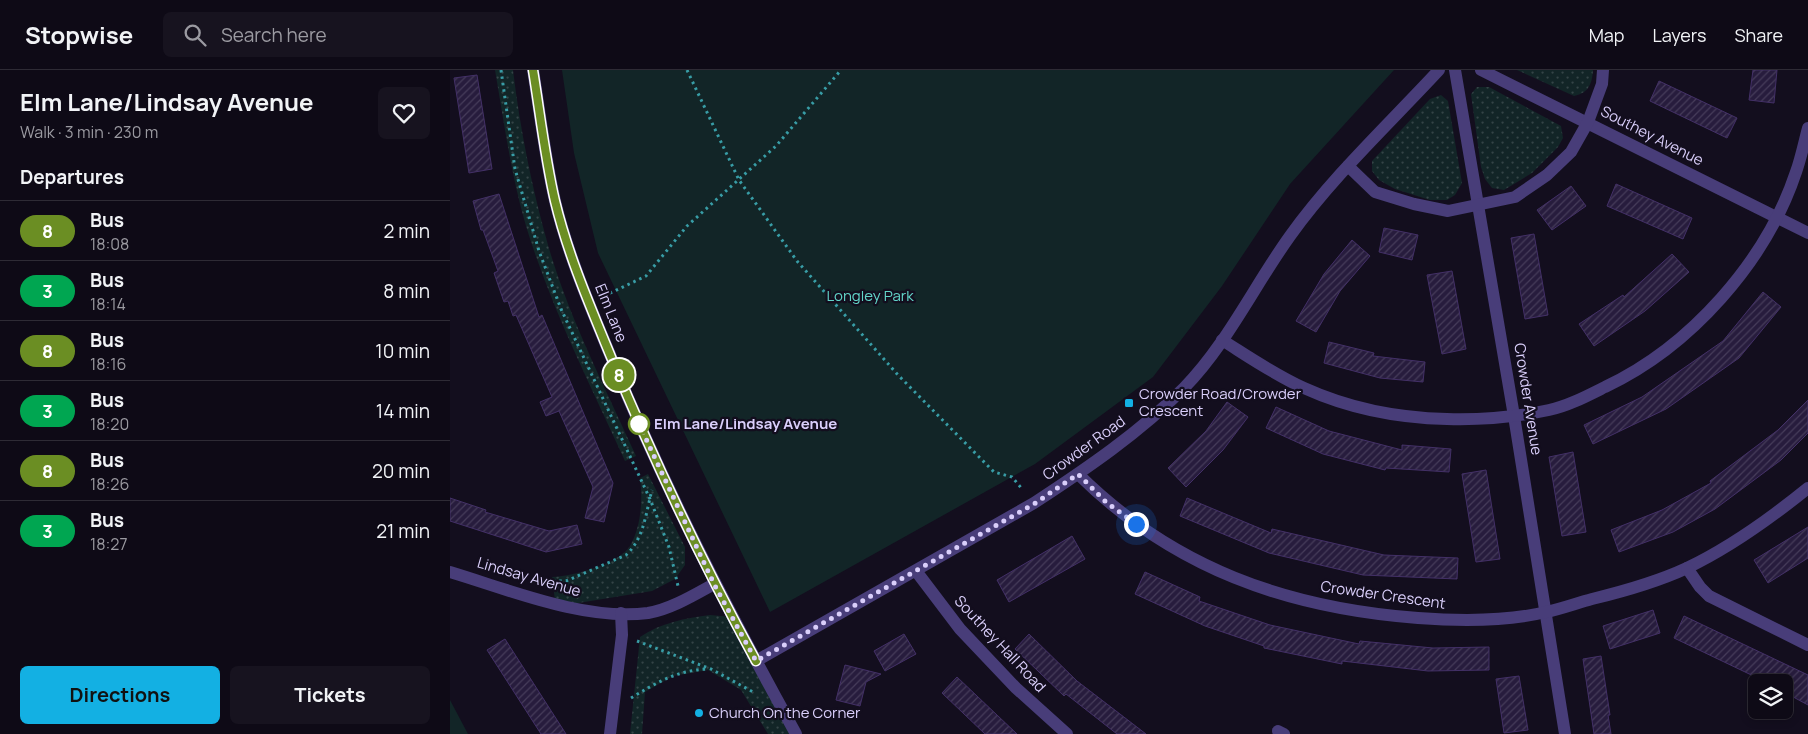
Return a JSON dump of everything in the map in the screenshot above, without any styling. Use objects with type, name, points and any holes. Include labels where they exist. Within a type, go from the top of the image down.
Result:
[{"type":"street","name":"Elm Lane","points":[[533,70],[555,200],[573,262],[589,303],[660,468],[714,584],[796,734]]},
{"type":"street","name":"Crowder Road","points":[[756,661],[1034,504],[1078,474],[1144,424],[1185,387],[1222,340],[1290,235],[1348,166],[1439,70]]},
{"type":"street","name":"Crowder Avenue","points":[[1455,70],[1514,416],[1544,613],[1565,734]]},
{"type":"street","name":"Southey Avenue","points":[[1481,70],[1808,233]]},
{"type":"street","points":[[1348,166],[1375,192],[1414,204],[1448,211],[1514,197],[1547,175],[1571,152],[1588,122],[1602,84],[1603,70]]},
{"type":"street","points":[[1222,340],[1272,372],[1305,389],[1388,413],[1426,418],[1458,419],[1514,416],[1551,410],[1585,397],[1630,375],[1671,347],[1718,302],[1750,262],[1776,216],[1796,173],[1808,128]]},
{"type":"street","name":"Crowder Crescent","points":[[1078,474],[1106,502],[1150,535],[1192,560],[1280,595],[1339,608],[1397,616],[1450,620],[1544,613],[1635,588],[1687,568],[1746,533],[1808,488]]},
{"type":"street","points":[[1687,568],[1700,587],[1709,596],[1808,644]]},
{"type":"street","name":"Southey Hall Road","points":[[916,571],[960,629],[1016,688],[1067,734]]},
{"type":"street","name":"Lindsay Avenue","points":[[450,572],[536,599],[575,608],[621,613],[649,612],[681,602],[714,584]]},
{"type":"street","points":[[610,734],[622,635],[621,613]]},
{"type":"path","points":[[501,70],[515,169],[539,251],[561,309],[628,457],[650,499],[669,547],[681,602]]},
{"type":"path","points":[[686,70],[739,180],[796,261],[898,375],[994,472],[1012,477],[1034,504]]},
{"type":"path","points":[[589,303],[646,276],[687,226],[776,146],[841,70]]},
{"type":"path","points":[[536,599],[542,581],[566,582],[626,556],[633,549],[643,525],[660,468]]},
{"type":"path","points":[[622,635],[711,669],[756,694]]},
{"type":"path","points":[[612,708],[662,678],[690,670],[711,669]]},
{"type":"green space","points":[[495,70],[513,70],[527,158],[548,245],[577,326],[636,456],[625,461],[547,286],[526,226],[508,148]]},
{"type":"green space","name":"Longley Park","points":[[562,70],[1394,70],[1290,184],[1222,286],[1153,377],[1035,464],[770,612],[598,253],[574,153]]},
{"type":"green space","points":[[1517,70],[1593,70],[1589,87],[1579,95],[1574,96]]},
{"type":"green space","points":[[1477,87],[1489,87],[1561,126],[1563,138],[1558,147],[1532,173],[1504,190],[1492,188],[1485,179],[1481,167],[1471,94]]},
{"type":"green space","points":[[1441,95],[1448,101],[1462,183],[1455,195],[1447,200],[1430,200],[1395,189],[1379,180],[1372,171],[1372,161],[1430,99]]},
{"type":"green space","points":[[648,474],[685,547],[685,565],[675,579],[652,591],[572,604],[555,600],[552,577],[582,572],[605,564],[616,559],[630,546],[637,530],[640,513],[640,478]]},
{"type":"green space","points":[[710,615],[732,617],[795,734],[768,734],[741,690],[708,670],[673,676],[645,692],[642,734],[630,734],[640,637],[656,628],[674,622]]},
{"type":"green space","points":[[450,700],[468,734],[450,734]]},
{"type":"building","points":[[1753,70],[1777,70],[1774,103],[1749,100]]},
{"type":"building","points":[[477,75],[492,169],[469,173],[454,78]]},
{"type":"building","points":[[1659,81],[1737,118],[1727,138],[1650,101]]},
{"type":"building","points":[[1616,184],[1692,218],[1683,239],[1607,206]]},
{"type":"building","points":[[1571,186],[1586,206],[1552,230],[1537,210]]},
{"type":"building","points":[[499,194],[539,317],[542,315],[613,483],[604,522],[585,518],[593,487],[559,411],[546,416],[540,402],[552,397],[516,315],[513,316],[508,301],[504,302],[494,273],[498,271],[483,230],[481,230],[473,201]]},
{"type":"building","points":[[1384,228],[1418,235],[1412,260],[1379,252]]},
{"type":"building","points":[[1534,234],[1548,315],[1525,319],[1511,238]]},
{"type":"building","points":[[1352,240],[1370,256],[1340,291],[1316,332],[1296,321],[1324,274]]},
{"type":"building","points":[[1672,254],[1689,272],[1645,311],[1594,346],[1579,324],[1623,295],[1624,297]]},
{"type":"building","points":[[1452,271],[1466,349],[1442,354],[1427,275]]},
{"type":"building","points":[[1763,292],[1781,307],[1739,358],[1666,409],[1593,444],[1584,425],[1642,397],[1723,341]]},
{"type":"building","points":[[1329,342],[1374,353],[1373,356],[1425,362],[1423,382],[1380,378],[1324,363]]},
{"type":"building","points":[[1808,400],[1808,433],[1781,460],[1715,509],[1673,532],[1619,552],[1611,530],[1662,510],[1711,483],[1710,481],[1778,430]]},
{"type":"building","points":[[1227,402],[1248,417],[1223,450],[1186,487],[1168,468],[1206,431]]},
{"type":"building","points":[[1276,407],[1329,431],[1402,450],[1402,445],[1451,449],[1449,472],[1386,468],[1385,470],[1323,454],[1266,428]]},
{"type":"building","points":[[1573,452],[1586,532],[1562,536],[1549,457]]},
{"type":"building","points":[[1486,470],[1500,559],[1476,562],[1462,474]]},
{"type":"building","points":[[450,498],[486,510],[485,512],[549,531],[577,525],[582,544],[546,552],[450,521]]},
{"type":"building","points":[[1187,498],[1271,533],[1272,529],[1384,555],[1458,558],[1457,579],[1363,575],[1269,553],[1180,516]]},
{"type":"building","points":[[1808,527],[1808,558],[1768,583],[1754,560]]},
{"type":"building","points":[[1072,536],[1085,559],[1009,602],[997,580]]},
{"type":"building","points":[[1145,572],[1200,597],[1199,601],[1270,625],[1359,644],[1360,641],[1433,648],[1489,647],[1489,670],[1428,671],[1342,661],[1342,664],[1264,648],[1264,646],[1205,626],[1135,594]]},
{"type":"building","points":[[1653,610],[1660,633],[1610,649],[1603,626]]},
{"type":"building","points":[[1684,616],[1808,675],[1808,705],[1793,697],[1793,674],[1749,674],[1674,638]]},
{"type":"building","points":[[904,634],[916,654],[885,671],[874,651]]},
{"type":"building","points":[[1029,634],[1077,681],[1146,734],[1117,734],[1066,694],[1064,696],[1015,649]]},
{"type":"building","points":[[505,639],[566,734],[541,734],[487,650]]},
{"type":"building","points":[[1601,656],[1611,734],[1594,734],[1583,659]]},
{"type":"building","points":[[845,665],[881,674],[866,682],[860,706],[836,700]]},
{"type":"building","points":[[1519,676],[1528,730],[1504,733],[1496,679]]},
{"type":"building","points":[[957,677],[1017,734],[985,734],[942,693]]},
{"type":"bus line","name":"8","points":[[533,70],[555,200],[573,262],[635,414],[675,502],[714,584],[756,661]]},
{"type":"place","name":"Crowder Road/Crowder Crescent","points":[[1129,403]]},
{"type":"place","name":"Elm Lane/Lindsay Avenue","points":[[639,424]]},
{"type":"place","name":"Church On the Corner","points":[[699,713]]},
{"type":"route","points":[[639,424],[714,584],[756,661],[1034,504],[1078,474],[1106,502],[1136,524]]}]
